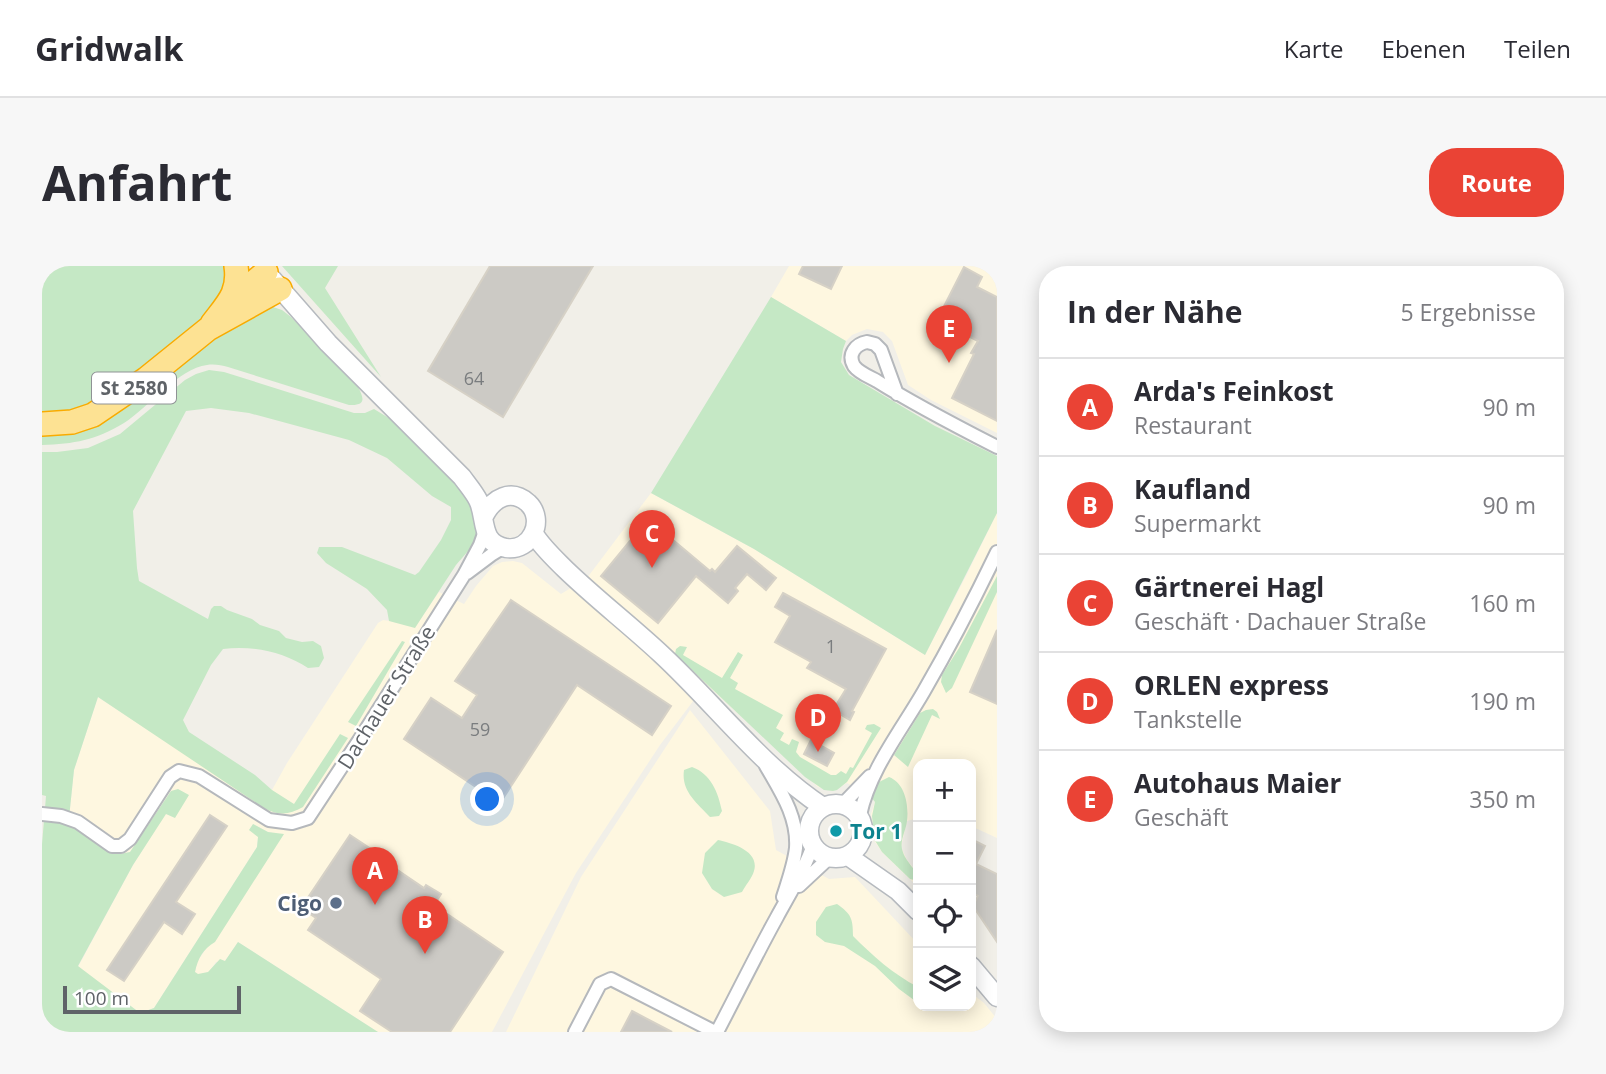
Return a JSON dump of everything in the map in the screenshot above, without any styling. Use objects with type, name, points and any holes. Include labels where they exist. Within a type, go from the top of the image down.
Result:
[{"type":"highway","name":"St 2580","points":[[208,329],[235,290],[236,266]]},
{"type":"highway","name":"St 2580","points":[[226,306],[269,276]]},
{"type":"highway","name":"St 2580","points":[[45,423],[83,419],[105,408],[146,379],[269,276]]},
{"type":"street","points":[[269,276],[328,343],[462,477],[478,500],[493,542],[536,556],[700,704],[735,729]]},
{"type":"street","points":[[897,394],[997,447]]},
{"type":"street","points":[[462,477],[487,491],[502,497],[517,497],[529,504],[536,516],[534,534],[544,548],[589,593],[659,652],[817,813]]},
{"type":"street","name":"Dachauer Straße","points":[[42,814],[61,816],[78,822],[111,846],[121,846],[130,839],[170,777],[179,771],[199,776],[269,820],[292,823],[308,818],[464,575],[480,545],[488,508],[502,497]]},
{"type":"street","name":"Dachauer Straße","points":[[464,575],[491,555],[526,543],[534,534]]},
{"type":"street","points":[[860,815],[843,804],[832,804],[817,813],[809,832],[818,852],[829,858],[848,856],[862,841],[864,828],[860,815],[877,768],[965,618],[997,552]]},
{"type":"street","points":[[757,751],[791,813],[796,835],[794,857],[778,915]]},
{"type":"street","points":[[843,804],[877,768]]},
{"type":"street","points":[[862,841],[898,891],[913,906]]},
{"type":"street","points":[[575,1032],[600,984],[611,979],[716,1032],[791,893],[813,845]]},
{"type":"street","points":[[848,856],[898,891]]},
{"type":"street","points":[[791,893],[829,858]]},
{"type":"street","points":[[976,972],[997,997]]},
{"type":"shaded area","points":[[789,266],[997,266],[997,433],[931,400],[908,385],[892,341],[883,332],[867,329],[852,335],[846,341],[771,297]]},
{"type":"shaded area","points":[[651,493],[754,549],[925,655],[997,513],[997,838],[976,828],[976,759],[913,759],[913,819],[907,821],[901,847],[913,868],[913,882],[875,842],[871,814],[875,802],[871,797],[847,783],[833,791],[818,787],[706,684],[660,745],[576,873],[492,1032],[378,1032],[238,942],[225,961],[216,962],[209,972],[198,975],[195,972],[197,962],[283,835],[268,832],[253,824],[258,837],[257,847],[154,1008],[140,1013],[78,967],[133,865],[166,813],[171,791],[130,852],[120,854],[69,818],[74,770],[98,697],[148,730],[276,796],[272,790],[287,763],[378,623],[383,620],[415,627],[439,592],[464,604],[493,566],[502,562],[522,563],[561,594],[587,578]]},
{"type":"shaded area","points":[[690,710],[770,811],[776,850],[829,879],[855,877],[913,939],[913,1011],[976,1011],[976,997],[997,1019],[997,1032],[506,1032],[581,877]]},
{"type":"green space","points":[[48,266],[229,266],[228,295],[171,349],[84,410],[42,414],[42,275]]},
{"type":"green space","points":[[282,266],[338,266],[325,288],[381,377]]},
{"type":"green space","points":[[771,297],[846,341],[841,362],[849,375],[935,426],[997,456],[997,513],[925,655],[754,549],[651,493]]},
{"type":"green space","points":[[270,306],[291,317],[357,385],[362,397],[361,403],[349,405],[228,367],[207,365],[186,373],[114,429],[84,440],[42,445],[42,432]]},
{"type":"green space","points":[[209,370],[224,372],[354,413],[365,413],[374,409],[392,420],[467,495],[477,516],[477,537],[415,628],[389,621],[387,610],[367,589],[326,563],[317,553],[319,547],[342,547],[415,575],[441,540],[451,520],[451,507],[432,496],[387,458],[349,440],[249,413],[211,408],[186,411],[133,511],[139,581],[208,619],[214,606],[221,606],[279,631],[286,638],[302,642],[313,641],[321,646],[324,658],[319,667],[308,668],[267,651],[223,649],[211,665],[183,720],[189,732],[294,804],[340,734],[348,738],[303,807],[293,812],[279,813],[264,808],[98,697],[74,770],[69,818],[120,854],[130,852],[171,791],[178,789],[189,795],[175,818],[166,814],[133,865],[78,966],[140,1013],[154,1008],[257,847],[258,837],[249,830],[253,824],[268,832],[284,834],[215,942],[202,954],[195,972],[208,972],[220,959],[225,961],[238,942],[378,1032],[42,1032],[42,844],[46,796],[42,795],[42,452],[88,448],[120,434],[185,380]]},
{"type":"green space","points":[[997,576],[997,592],[952,688],[946,693],[941,682],[942,675]]},
{"type":"green space","points":[[402,641],[405,642],[356,726],[348,722]]},
{"type":"green space","points":[[680,646],[687,647],[683,655],[722,678],[738,652],[743,655],[730,678],[738,683],[735,689],[783,715],[776,728],[784,733],[780,740],[789,745],[792,739],[799,742],[796,752],[800,757],[831,775],[841,771],[846,774],[850,767],[853,768],[872,733],[865,729],[867,725],[874,724],[881,728],[847,782],[837,790],[824,790],[805,777],[675,654]]},
{"type":"green space","points":[[933,709],[940,719],[932,715],[908,767],[894,755],[920,713]]},
{"type":"green space","points":[[692,767],[704,774],[713,784],[722,811],[719,816],[710,817],[687,790],[684,770]]},
{"type":"green space","points":[[889,777],[899,784],[905,795],[907,815],[902,849],[913,870],[913,880],[882,852],[874,839],[872,816],[875,802],[871,797],[879,782]]},
{"type":"green space","points":[[718,840],[744,849],[755,864],[753,874],[742,892],[724,897],[712,889],[702,873],[705,853]]},
{"type":"green space","points":[[837,904],[845,911],[850,917],[853,936],[884,964],[913,984],[913,999],[875,966],[844,946],[825,942],[816,935],[816,922],[826,907]]},
{"type":"building","points":[[490,266],[593,266],[503,417],[428,371]]},
{"type":"building","points":[[803,266],[842,266],[831,289],[799,274]]},
{"type":"building","points":[[964,267],[982,277],[977,287],[997,297],[997,421],[952,398],[978,341],[937,320]]},
{"type":"building","points":[[648,519],[710,571],[712,569],[715,572],[737,546],[776,578],[766,590],[747,574],[735,588],[738,591],[728,603],[696,576],[658,623],[601,576]]},
{"type":"building","points":[[783,593],[886,649],[852,711],[854,712],[850,720],[833,710],[846,689],[807,668],[811,662],[775,642],[790,616],[775,607]]},
{"type":"building","points":[[511,600],[671,706],[652,735],[577,685],[500,803],[404,739],[431,698],[462,718],[477,695],[455,681]]},
{"type":"building","points":[[997,630],[997,704],[970,692]]},
{"type":"building","points":[[811,740],[834,753],[827,766],[804,754]]},
{"type":"building","points":[[210,815],[227,826],[176,902],[195,914],[182,934],[164,922],[124,981],[107,970]]},
{"type":"building","points":[[350,835],[424,888],[426,885],[441,894],[434,905],[503,952],[450,1032],[392,1032],[360,1011],[381,979],[308,930],[316,918],[301,908]]},
{"type":"building","points":[[976,842],[985,846],[976,864]]},
{"type":"building","points":[[976,864],[997,874],[997,942],[976,910]]},
{"type":"building","points":[[632,1011],[672,1032],[621,1032]]},
{"type":"place","name":"Autohaus Maier","points":[[949,363]]},
{"type":"place","name":"Gärtnerei Hagl","points":[[652,568]]},
{"type":"place","name":"ORLEN express","points":[[818,752]]},
{"type":"place","name":"Tor 1","points":[[836,831]]},
{"type":"place","name":"Cigo","points":[[336,903]]},
{"type":"place","name":"Arda's Feinkost","points":[[375,905]]},
{"type":"place","name":"Kaufland","points":[[425,954]]}]
